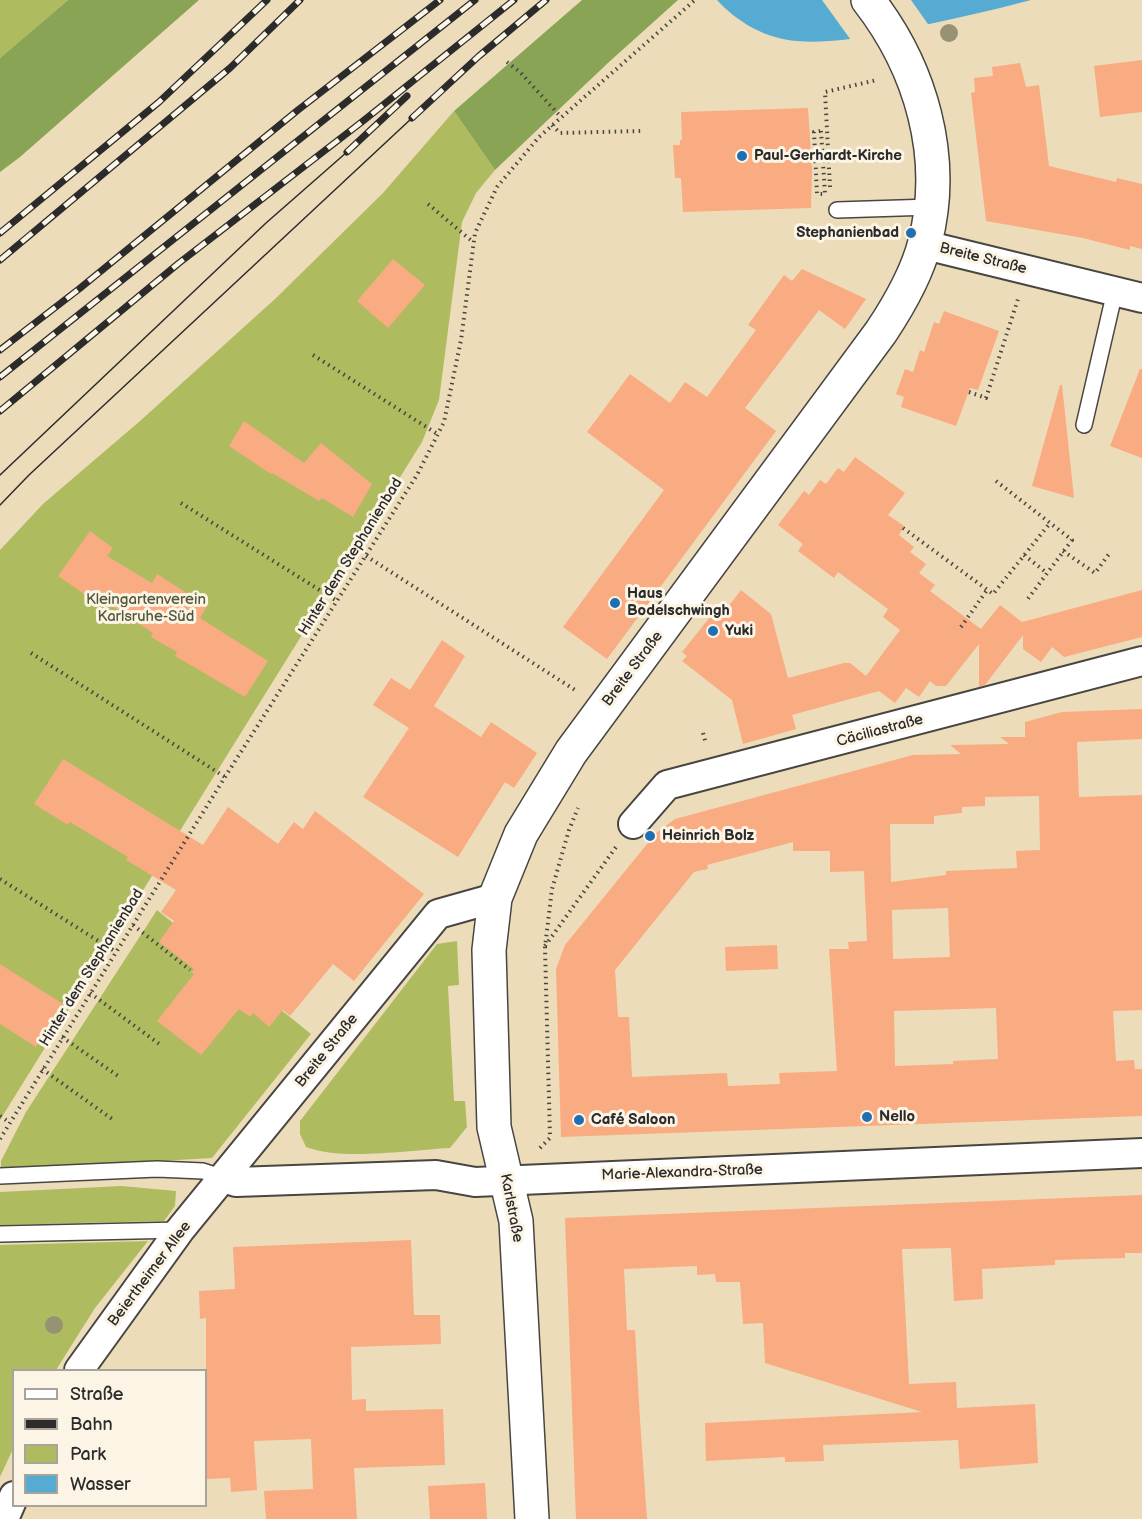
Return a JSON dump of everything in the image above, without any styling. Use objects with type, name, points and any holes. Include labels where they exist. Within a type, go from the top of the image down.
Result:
[{"type":"street","points":[[868,0],[881,16],[906,57],[917,85],[928,129],[933,180],[925,245]]},
{"type":"street","name":"Breite Straße","points":[[224,1179],[438,914],[495,897],[510,858],[532,814],[571,752],[881,332],[898,307],[925,245],[1142,298]]},
{"type":"street","name":"Cäciliastraße","points":[[633,824],[667,785],[1142,662]]},
{"type":"street","name":"Karlstraße","points":[[495,897],[489,950],[494,1127],[516,1221],[519,1251],[531,1519]]},
{"type":"street","name":"Marie-Alexandra-Straße","points":[[224,1179],[236,1182],[436,1175],[475,1182],[1142,1153]]},
{"type":"street","name":"Beiertheimer Allee","points":[[80,1369],[180,1230],[224,1179]]},
{"type":"street","points":[[4,1519],[12,1501]]},
{"type":"lane","points":[[837,210],[931,207]]},
{"type":"lane","points":[[1084,425],[1115,291]]},
{"type":"lane","points":[[0,1176],[157,1169],[203,1171],[224,1179]]},
{"type":"lane","points":[[0,1234],[180,1230]]},
{"type":"path","name":"Hinter dem Stephanienbad","points":[[0,1139],[62,1036],[417,475],[439,435],[444,422],[461,339],[475,233],[497,187],[539,137],[695,0]]},
{"type":"path","points":[[507,62],[520,72],[561,117]]},
{"type":"path","points":[[825,194],[825,92],[871,82]]},
{"type":"path","points":[[552,125],[560,133],[641,131]]},
{"type":"path","points":[[818,194],[814,132],[821,131],[830,187]]},
{"type":"path","points":[[810,160],[826,160]]},
{"type":"path","points":[[428,204],[473,243]]},
{"type":"path","points":[[969,392],[986,398],[1028,270]]},
{"type":"path","points":[[313,355],[439,435]]},
{"type":"path","points":[[996,481],[1071,540],[1027,600]]},
{"type":"path","points":[[182,503],[338,601]]},
{"type":"path","points":[[903,528],[993,594],[1050,523]]},
{"type":"path","points":[[1063,551],[1095,573],[1109,554]]},
{"type":"path","points":[[1024,555],[1047,573]]},
{"type":"path","points":[[366,556],[604,709]]},
{"type":"path","points":[[961,627],[987,590]]},
{"type":"path","points":[[32,654],[225,777]]},
{"type":"path","points":[[506,1180],[550,1138],[545,947],[552,889],[568,830],[581,800]]},
{"type":"path","points":[[545,947],[633,824]]},
{"type":"path","points":[[0,879],[116,952]]},
{"type":"path","points":[[133,925],[190,970]]},
{"type":"path","points":[[90,993],[162,1046]]},
{"type":"path","points":[[62,1036],[121,1078]]},
{"type":"path","points":[[42,1069],[115,1121]]},
{"type":"path","points":[[0,1116],[9,1122]]},
{"type":"green space","points":[[0,0],[68,0],[0,58]]},
{"type":"green space","points":[[68,0],[199,0],[0,172],[0,58]]},
{"type":"green space","points":[[582,0],[678,0],[495,170],[454,111]]},
{"type":"green space","name":"Kleingartenverein Karlsruhe-Süd","points":[[454,111],[495,170],[476,193],[462,222],[439,400],[422,442],[0,1120],[0,550],[43,504],[140,421],[275,299],[383,193]]},
{"type":"green space","points":[[157,910],[311,1034],[212,1158],[6,1170],[1,1167],[1,1161],[26,1112]]},
{"type":"green space","points":[[457,941],[459,985],[448,986],[454,1101],[465,1101],[467,1127],[450,1148],[357,1154],[321,1151],[306,1147],[300,1134],[300,1121],[437,944]]},
{"type":"green space","points":[[122,1186],[176,1191],[175,1206],[164,1221],[0,1225],[0,1192]]},
{"type":"green space","points":[[148,1241],[95,1308],[57,1369],[12,1369],[12,1451],[0,1477],[0,1245]]},
{"type":"water","points":[[717,0],[1031,0],[906,29],[811,42],[785,40],[763,33],[743,22]]},
{"type":"pier","points":[[822,0],[911,0],[930,27],[853,43]]},
{"type":"building","points":[[1142,60],[1142,112],[1100,117],[1094,66]]},
{"type":"building","points":[[1020,63],[1026,87],[1039,85],[1049,166],[1116,182],[1117,178],[1142,184],[1142,249],[1130,246],[1130,250],[1083,238],[986,221],[971,93],[975,92],[974,78],[993,76],[992,67]]},
{"type":"building","name":"Paul-Gerhardt-Kirche","points":[[808,108],[812,170],[811,208],[683,212],[681,178],[675,178],[673,145],[680,145],[680,140],[682,140],[681,112]]},
{"type":"building","points":[[393,259],[425,285],[388,328],[357,301]]},
{"type":"building","points":[[802,269],[866,299],[845,329],[819,310],[745,408],[776,431],[607,659],[563,627],[664,490],[587,432],[630,374],[670,403],[685,382],[707,397],[756,330],[748,325],[784,275],[792,281]]},
{"type":"building","points":[[944,311],[999,331],[978,390],[970,388],[956,426],[901,407],[904,397],[896,394],[905,369],[913,372],[920,350],[924,352],[934,322],[939,324]]},
{"type":"building","points":[[1140,369],[1142,369],[1142,458],[1110,446]]},
{"type":"building","points":[[1060,385],[1062,385],[1074,498],[1032,486]]},
{"type":"building","points":[[244,421],[304,463],[321,443],[372,484],[353,517],[322,498],[319,501],[271,474],[229,446]]},
{"type":"building","points":[[855,457],[905,493],[888,515],[904,526],[899,535],[914,547],[910,552],[926,564],[919,573],[935,585],[930,591],[981,629],[1000,605],[1022,622],[1142,590],[1142,637],[1064,657],[1052,647],[1041,662],[1023,649],[1023,635],[985,685],[979,687],[979,644],[946,686],[936,686],[930,681],[919,697],[906,688],[895,703],[879,691],[792,715],[796,729],[743,744],[732,700],[682,661],[687,656],[682,652],[718,607],[724,612],[741,590],[771,614],[788,678],[844,663],[850,663],[866,676],[900,630],[883,617],[888,609],[838,572],[834,578],[798,551],[803,544],[778,525],[804,491],[809,495],[820,480],[826,484],[838,468],[844,472]]},
{"type":"building","points":[[90,531],[113,548],[107,556],[152,583],[157,574],[207,606],[200,618],[268,661],[245,697],[175,656],[177,652],[151,637],[153,633],[109,604],[106,609],[58,576]]},
{"type":"building","points":[[442,640],[465,656],[434,706],[481,737],[491,722],[537,753],[514,788],[505,782],[458,857],[363,797],[409,728],[373,705],[391,678],[410,690]]},
{"type":"building","points":[[1142,709],[1142,739],[1077,742],[1079,797],[1142,795],[1142,1010],[1113,1011],[1116,1061],[1134,1060],[1135,1069],[1142,1069],[1142,1116],[561,1137],[556,969],[565,945],[656,833],[675,819],[913,755],[961,754],[950,745],[1009,744],[1000,737],[1025,737],[1025,722],[1062,712]],"holes":[[[1039,796],[1040,850],[1016,851],[1017,868],[946,871],[946,875],[891,882],[890,824],[934,824],[934,816],[962,813],[962,807],[985,806],[985,797]],[[793,842],[793,851],[830,851],[830,872],[864,871],[867,941],[848,942],[849,949],[829,949],[837,1071],[779,1073],[780,1084],[728,1086],[727,1073],[632,1077],[629,1017],[618,1017],[615,970],[694,872],[708,869],[707,865]],[[948,908],[950,957],[893,959],[892,910]],[[996,1008],[998,1059],[953,1061],[953,1064],[895,1066],[894,1011]]]},
{"type":"building","points":[[63,759],[203,845],[228,807],[278,844],[294,822],[303,829],[315,811],[424,894],[354,981],[333,964],[290,1016],[283,1010],[269,1027],[253,1013],[250,1017],[239,1009],[201,1055],[157,1021],[194,974],[191,972],[194,969],[159,942],[174,921],[161,912],[176,890],[126,860],[128,857],[70,822],[68,825],[34,804]]},
{"type":"building","points":[[777,945],[778,969],[726,971],[725,947]]},
{"type":"building","points":[[0,964],[63,1004],[36,1047],[0,1024]]},
{"type":"building","points":[[1142,1195],[1142,1253],[1125,1253],[1125,1258],[1055,1260],[1055,1265],[982,1269],[983,1299],[954,1301],[951,1248],[902,1249],[909,1384],[956,1382],[957,1408],[1035,1404],[1038,1463],[960,1469],[958,1440],[823,1445],[824,1461],[785,1462],[785,1457],[706,1461],[705,1423],[922,1412],[765,1363],[763,1323],[743,1324],[740,1282],[716,1282],[715,1274],[697,1275],[697,1266],[624,1269],[627,1330],[635,1330],[647,1519],[576,1519],[565,1218]]},
{"type":"building","points":[[411,1240],[414,1315],[440,1315],[441,1344],[351,1347],[352,1400],[366,1399],[366,1411],[443,1409],[445,1465],[354,1468],[357,1519],[266,1519],[264,1491],[313,1489],[311,1439],[254,1441],[257,1490],[231,1492],[230,1478],[207,1479],[206,1318],[200,1319],[199,1291],[235,1289],[233,1247]]},
{"type":"building","points":[[485,1483],[487,1519],[430,1519],[428,1486]]},
{"type":"tram line","points":[[0,505],[29,475],[412,118]]},
{"type":"tram line","points":[[0,475],[266,223],[347,152]]},
{"type":"railway","points":[[0,233],[159,102],[267,0]]},
{"type":"railway","points":[[0,260],[230,68],[300,0]]},
{"type":"railway","points":[[0,350],[79,289],[298,110],[440,0]]},
{"type":"railway","points":[[0,377],[475,0]]},
{"type":"railway","points":[[0,411],[179,263],[363,121],[514,0]]},
{"type":"railway","points":[[412,118],[479,56],[546,0]]},
{"type":"railway","points":[[347,152],[407,96]]},
{"type":"place","name":"Paul-Gerhardt-Kirche","points":[[742,156]]},
{"type":"place","name":"Stephanienbad","points":[[911,233]]},
{"type":"place","name":"Haus Bodelschwingh","points":[[615,603]]},
{"type":"place","name":"Yuki","points":[[713,631]]},
{"type":"place","name":"Heinrich Bolz","points":[[650,836]]},
{"type":"place","name":"Nello","points":[[867,1117]]},
{"type":"place","name":"Café Saloon","points":[[579,1120]]}]
